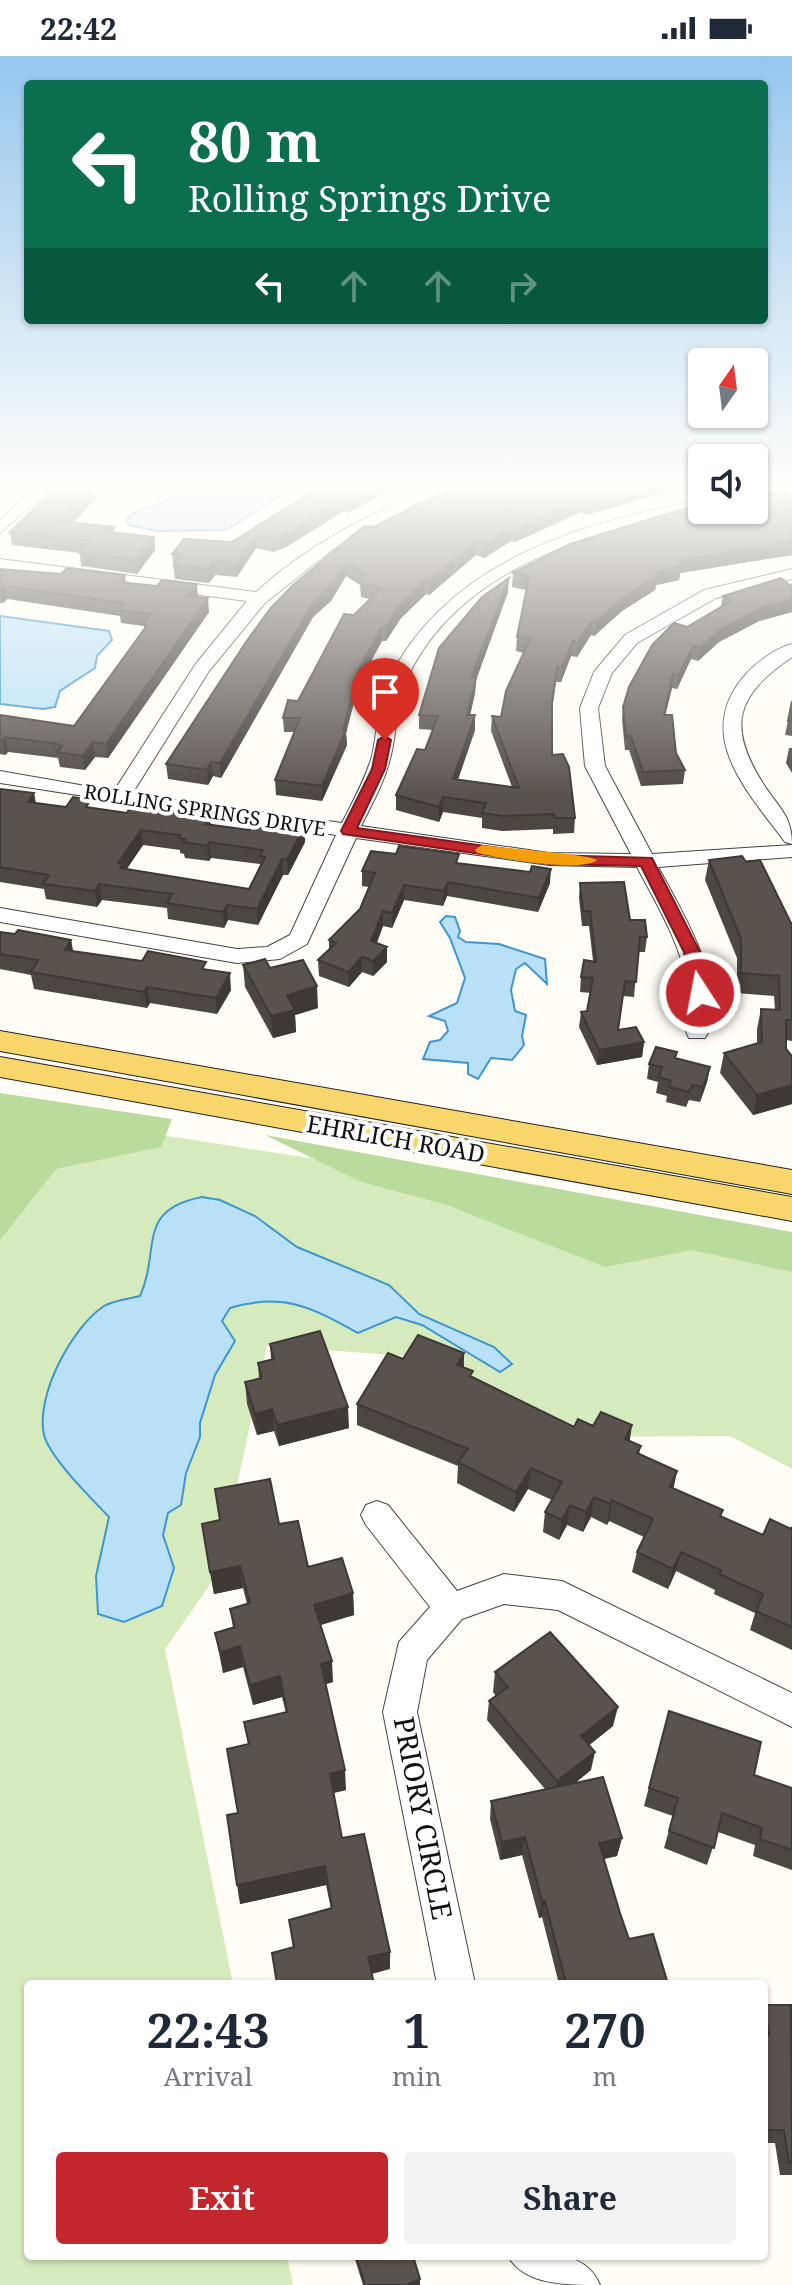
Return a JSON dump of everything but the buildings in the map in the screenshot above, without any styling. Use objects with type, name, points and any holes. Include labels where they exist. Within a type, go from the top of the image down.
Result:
[{"type":"main road","name":"EHRLICH ROAD","points":[[0,1041],[792,1182]]},
{"type":"main road","name":"EHRLICH ROAD","points":[[0,1067],[792,1209]]},
{"type":"street","points":[[184,588],[260,598]]},
{"type":"street","points":[[119,798],[223,640],[272,588]]},
{"type":"street","points":[[0,915],[237,956],[272,954],[299,939],[378,769],[397,682],[420,640],[445,613],[475,588]]},
{"type":"street","points":[[697,1032],[700,993],[692,952],[595,766],[589,708],[603,672],[631,639],[710,594],[735,588]]},
{"type":"street","points":[[792,649],[762,665],[736,695],[729,733],[740,766],[792,838]]},
{"type":"street","name":"ROLLING SPRINGS DRIVE","points":[[0,777],[119,798],[549,859],[646,861],[792,851]]},
{"type":"street","points":[[377,1515],[451,1608]]},
{"type":"street","name":"PRIORY CIRCLE","points":[[455,1980],[400,1712],[411,1653],[451,1608],[504,1589],[562,1596],[792,1711]]},
{"type":"street","points":[[537,2260],[578,2285]]},
{"type":"green space","points":[[0,1093],[172,1119],[161,1147],[56,1169],[0,1240]]},
{"type":"green space","points":[[0,1110],[309,1158],[792,1246],[792,1469],[730,1436],[566,1437],[423,1357],[267,1346],[218,1573],[165,1649],[232,1980],[24,1980],[24,2260],[288,2260],[293,2285],[0,2285]]},
{"type":"green space","points":[[265,1135],[792,1232],[792,1272],[692,1250],[605,1267],[444,1204],[361,1182]]},
{"type":"water","points":[[0,616],[109,631],[112,640],[97,656],[95,668],[60,691],[55,707],[43,709],[0,704]]},
{"type":"water","points":[[446,916],[455,917],[460,931],[458,937],[466,942],[499,944],[545,959],[547,984],[525,963],[516,969],[511,990],[515,1011],[526,1015],[522,1036],[524,1045],[512,1060],[491,1058],[478,1079],[468,1074],[468,1063],[423,1059],[430,1042],[440,1040],[448,1031],[445,1021],[429,1016],[457,1003],[465,978],[450,938],[440,922]]},
{"type":"water","points":[[202,1197],[220,1200],[255,1216],[297,1247],[389,1285],[419,1314],[494,1347],[512,1364],[500,1372],[422,1325],[396,1317],[358,1333],[311,1309],[281,1302],[249,1303],[230,1308],[222,1321],[235,1341],[215,1375],[200,1423],[200,1437],[186,1473],[181,1505],[168,1513],[163,1535],[174,1568],[162,1606],[124,1622],[98,1614],[96,1576],[109,1517],[54,1455],[44,1435],[45,1401],[59,1364],[92,1316],[108,1304],[140,1296],[158,1222],[167,1211],[181,1203]]},
{"type":"slow traffic","points":[[482,850],[549,859],[590,860]]},
{"type":"route","points":[[385,740],[378,769],[349,831],[549,859],[646,861],[692,952],[700,993]]}]
